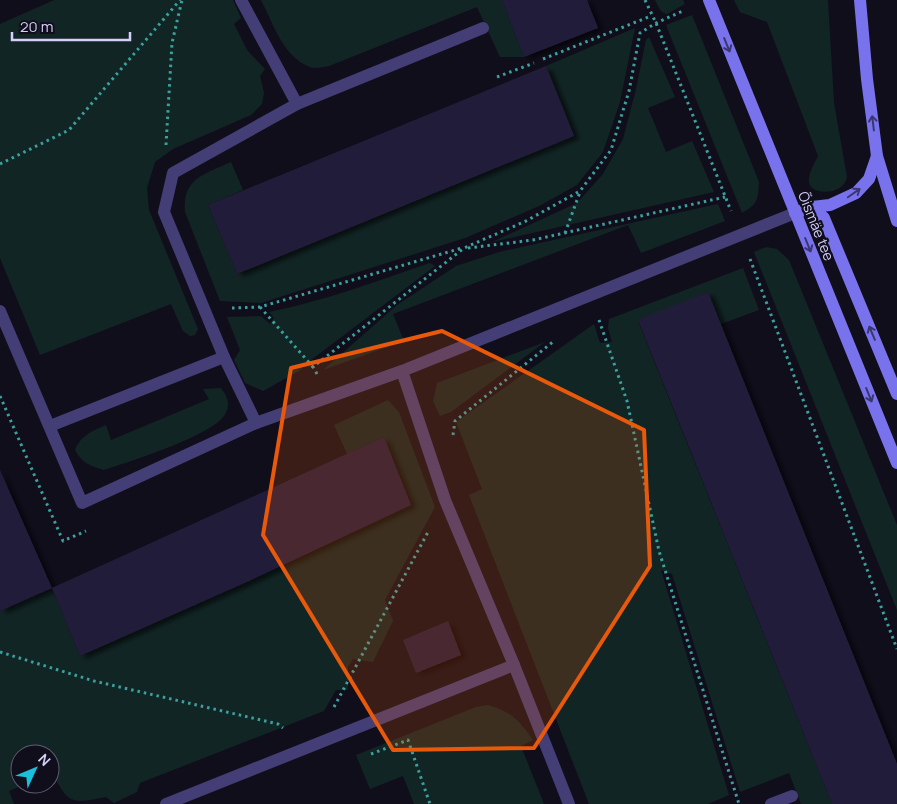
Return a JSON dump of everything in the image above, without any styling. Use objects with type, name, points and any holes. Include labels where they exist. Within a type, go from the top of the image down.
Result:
[{"type":"main road","name":"Õismäe tee","points":[[709,0],[897,463]]},
{"type":"main road","points":[[860,0],[877,156],[897,221]]},
{"type":"main road","points":[[795,213],[812,207],[830,205],[856,193],[869,179],[877,156]]},
{"type":"main road","points":[[812,207],[824,218],[897,394]]},
{"type":"street","points":[[241,0],[296,104]]},
{"type":"street","points":[[256,423],[224,357],[164,212],[173,173],[296,104],[483,28]]},
{"type":"street","points":[[0,311],[82,503],[256,423],[402,371],[795,213]]},
{"type":"street","points":[[50,426],[224,357]]},
{"type":"street","points":[[402,371],[445,500],[514,665],[569,804]]},
{"type":"street","points":[[166,804],[514,665]]},
{"type":"street","points":[[771,804],[792,796]]},
{"type":"path","points":[[165,152],[172,43],[181,0]]},
{"type":"path","points":[[0,164],[70,130],[181,0]]},
{"type":"path","points":[[645,0],[656,23],[741,236],[897,649]]},
{"type":"path","points":[[564,233],[580,191],[611,150],[629,91],[640,32],[691,8]]},
{"type":"path","points":[[543,59],[651,16]]},
{"type":"path","points":[[497,77],[534,63]]},
{"type":"path","points":[[200,299],[224,308],[260,307],[464,248],[526,221],[580,191]]},
{"type":"path","points":[[313,367],[464,248],[533,240],[725,197]]},
{"type":"path","points":[[592,295],[627,401],[659,551],[739,804]]},
{"type":"path","points":[[260,307],[313,367],[329,397]]},
{"type":"path","points":[[452,441],[455,421],[554,340]]},
{"type":"path","points":[[0,652],[94,681],[278,724],[313,746],[445,500]]},
{"type":"path","points":[[391,746],[408,740],[430,804]]},
{"type":"highlighted area","points":[[442,331],[644,430],[650,566],[534,748],[393,750],[263,535],[291,368]]},
{"type":"green space","points":[[54,0],[233,0],[241,18],[234,24],[247,50],[265,69],[260,76],[264,93],[262,104],[251,115],[173,149],[155,162],[147,188],[149,210],[198,329],[195,335],[190,336],[183,331],[171,304],[40,355],[0,258],[0,24]]},
{"type":"green space","points":[[261,0],[502,0],[524,57],[500,57],[477,7],[329,66],[312,68],[293,56],[286,47]]},
{"type":"green space","points":[[655,0],[683,0],[685,4],[667,14],[661,11]]},
{"type":"green space","points":[[734,0],[828,0],[834,103],[847,177],[845,183],[840,188],[827,192],[820,191],[811,186],[809,181],[810,175],[818,156],[767,22],[740,12]]},
{"type":"green space","points":[[692,15],[759,182],[754,204],[742,213],[666,25]]},
{"type":"green space","points":[[635,28],[620,102],[603,152],[577,185],[539,206],[465,238],[261,303],[220,301],[185,212],[185,201],[191,184],[204,174],[231,162],[243,190],[208,205],[237,274],[573,136],[546,66]]},
{"type":"green space","points":[[649,37],[675,97],[648,108],[666,152],[692,141],[714,192],[492,242],[577,203],[603,174],[623,139],[646,40]]},
{"type":"green space","points":[[718,204],[725,221],[641,253],[628,225],[393,314],[404,341],[323,370],[397,305],[456,266],[499,252]]},
{"type":"green space","points":[[766,247],[777,249],[789,260],[897,525],[897,610],[754,252]]},
{"type":"green space","points":[[430,263],[435,266],[299,371],[263,391],[245,383],[234,360],[240,350],[227,317],[261,316],[270,324],[274,318],[269,312],[370,284]]},
{"type":"green space","points":[[743,268],[759,310],[721,324],[708,292],[638,321],[832,804],[801,804],[789,773],[740,792],[672,574],[661,570],[729,795],[708,804],[589,804],[469,495],[482,489],[456,422],[594,324],[600,343],[612,342],[608,328],[609,319]]},
{"type":"green space","points":[[545,342],[451,412],[440,416],[433,401],[437,383]]},
{"type":"green space","points":[[221,388],[228,402],[224,416],[215,424],[186,440],[104,470],[87,463],[75,450],[84,437],[106,425],[111,440],[209,399],[203,389]]},
{"type":"green space","points":[[388,400],[399,412],[435,507],[385,600],[393,621],[373,662],[353,659],[348,667],[348,690],[336,690],[324,711],[140,783],[137,792],[114,803],[106,797],[78,801],[67,796],[60,787],[60,744],[10,744],[9,791],[14,804],[0,804],[0,611],[52,588],[80,656],[249,581],[411,505],[384,437],[347,454],[334,425]]},
{"type":"green space","points":[[488,705],[509,714],[533,740],[521,746],[544,804],[414,804],[403,776],[370,789],[356,755],[476,707]]},
{"type":"building","points":[[502,0],[587,0],[598,28],[524,57]]},
{"type":"building","points":[[546,66],[574,136],[237,274],[208,205]]},
{"type":"building","points":[[708,292],[897,764],[897,804],[832,804],[638,320]]},
{"type":"building","points":[[384,437],[411,505],[249,581],[80,656],[52,588]]},
{"type":"building","points":[[0,470],[52,588],[0,611]]},
{"type":"building","points":[[448,621],[461,655],[416,673],[403,640]]}]
